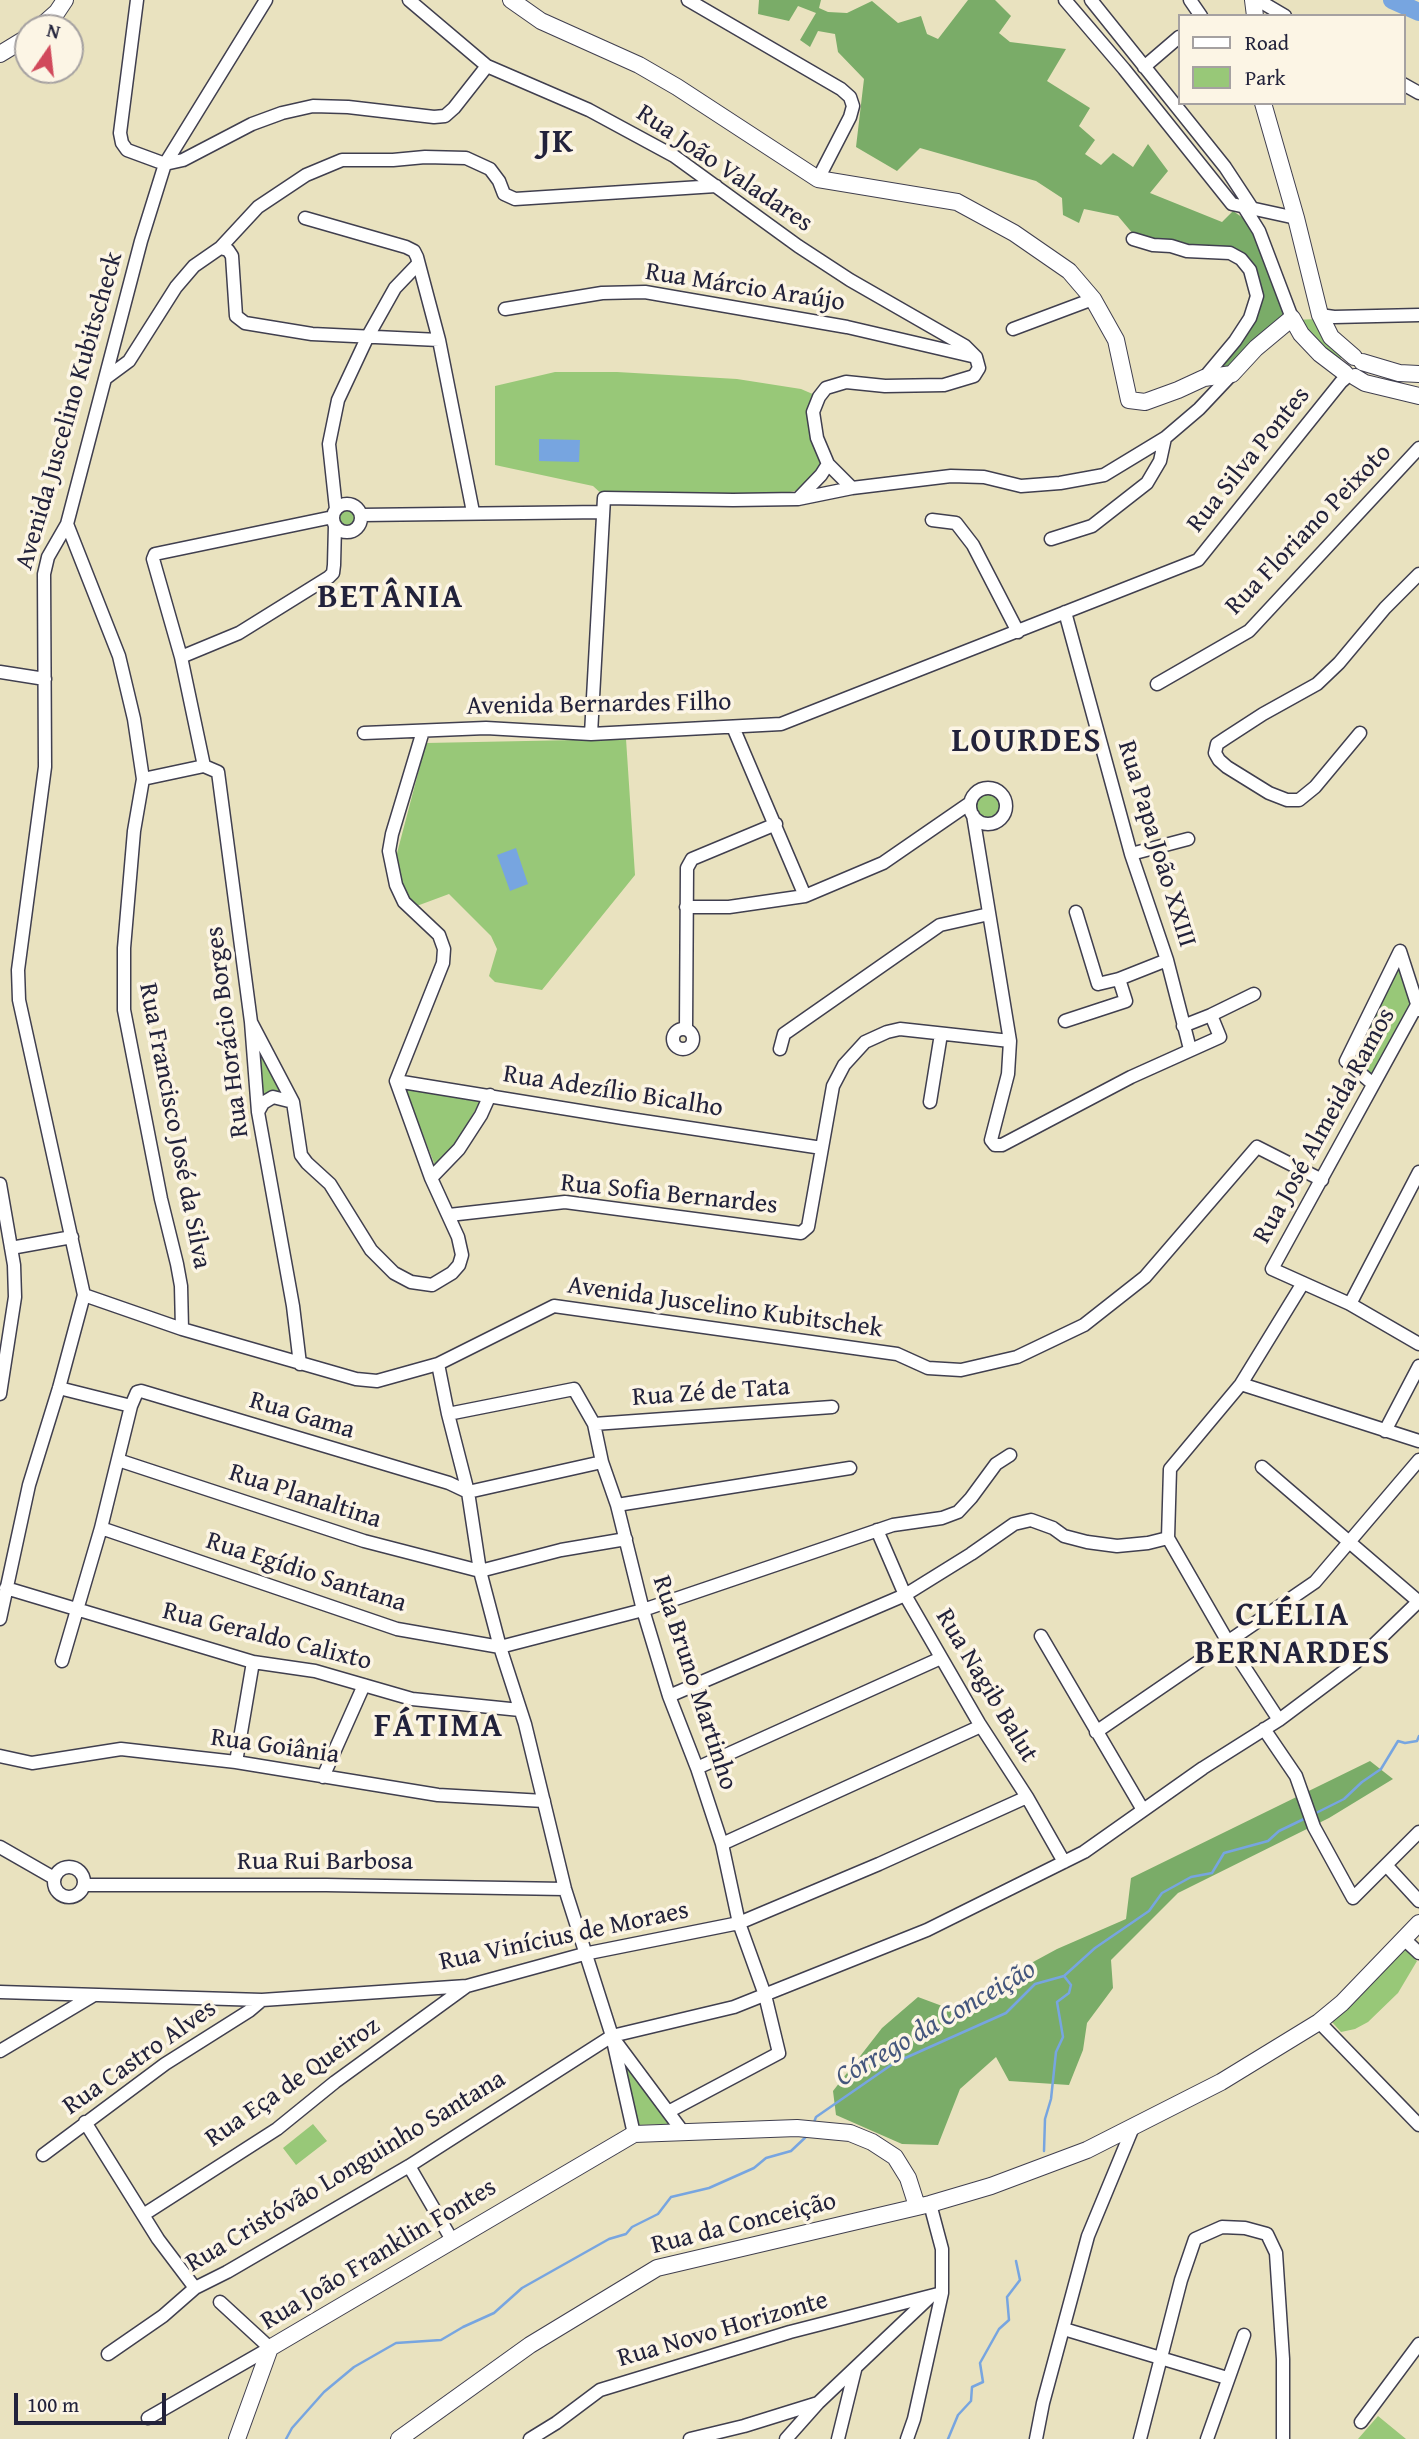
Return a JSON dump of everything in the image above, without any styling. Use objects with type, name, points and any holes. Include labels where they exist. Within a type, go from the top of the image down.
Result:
[{"type":"street","points":[[137,0],[120,133],[127,150],[165,164],[183,160],[252,124],[313,106],[444,116],[454,108],[487,66]]},
{"type":"street","name":"Avenida Juscelino Kubitscheck","points":[[84,1295],[19,1000],[18,970],[45,767],[44,574],[48,557],[67,524],[141,241],[165,164],[266,0]]},
{"type":"street","name":"Rua João Valadares","points":[[409,0],[487,66],[589,110],[674,156],[798,246],[850,280],[965,346],[976,357]]},
{"type":"street","points":[[511,0],[541,21],[639,65],[677,87],[818,179],[957,202],[1014,233],[1069,271],[1093,299],[1116,341],[1129,400],[1145,402],[1204,378],[1232,374]]},
{"type":"street","points":[[688,0],[841,89],[850,97],[853,106],[844,132],[818,179]]},
{"type":"street","points":[[1065,0],[1124,69],[1231,204],[1296,218]]},
{"type":"street","points":[[1091,0],[1226,167],[1259,231],[1292,318],[1301,334],[1320,354],[1349,376],[1365,383],[1419,396]]},
{"type":"street","points":[[1255,0],[1281,14]]},
{"type":"street","points":[[1144,67],[1178,38]]},
{"type":"street","points":[[1263,105],[1296,218],[1320,315],[1331,337],[1358,359],[1399,373],[1419,374]]},
{"type":"street","points":[[106,378],[129,361],[176,288],[194,266],[220,248],[258,207],[306,175],[342,160],[466,158],[490,169],[504,194],[515,199],[716,186]]},
{"type":"street","points":[[305,218],[414,251],[439,340],[473,512]]},
{"type":"street","points":[[1133,239],[1187,251],[1230,253],[1241,259],[1250,270],[1257,296],[1250,318],[1204,378]]},
{"type":"street","points":[[220,248],[228,250],[232,256],[236,316],[245,323],[312,334],[439,340]]},
{"type":"street","points":[[181,657],[239,633],[333,573],[335,517],[329,444],[338,401],[368,336],[395,288],[418,264]]},
{"type":"street","name":"Rua Márcio Araújo","points":[[505,309],[602,293],[645,292],[847,327],[976,357]]},
{"type":"street","points":[[1013,329],[1093,299]]},
{"type":"street","points":[[591,734],[604,498],[798,499],[852,488],[951,476],[984,477],[1021,486],[1060,483],[1104,475],[1165,439],[1199,409],[1256,348],[1292,318],[1320,315],[1419,315]]},
{"type":"street","points":[[852,488],[828,464],[813,424],[813,412],[818,397],[825,388],[845,382],[885,386],[944,385],[974,376],[979,368],[976,357]]},
{"type":"street","points":[[1349,376],[1363,371],[1358,359]]},
{"type":"street","name":"Rua Silva Pontes","points":[[1065,612],[1198,560],[1341,382],[1349,376]]},
{"type":"street","points":[[1051,539],[1092,526],[1147,484],[1160,461],[1165,439]]},
{"type":"street","name":"Rua Floriano Peixoto","points":[[1157,684],[1249,631],[1419,448]]},
{"type":"street","points":[[798,499],[828,464]]},
{"type":"street","points":[[143,779],[204,766],[181,657],[153,559],[155,554],[335,517],[344,504],[352,505],[360,515],[360,523],[350,531],[342,531],[335,517]]},
{"type":"street","points":[[360,515],[603,512]]},
{"type":"street","points":[[932,520],[956,523],[973,545],[1017,632]]},
{"type":"street","name":"Rua Francisco José da Silva","points":[[67,524],[119,656],[134,719],[143,779],[134,831],[124,948],[124,1010],[181,1286],[181,1329]]},
{"type":"street","points":[[1360,733],[1315,787],[1299,800],[1287,800],[1269,793],[1227,767],[1215,753],[1217,744],[1317,684],[1339,663],[1385,608],[1419,575]]},
{"type":"street","name":"Avenida Bernardes Filho","points":[[364,733],[486,728],[591,734],[781,724],[1065,612]]},
{"type":"street","name":"Rua Papa João XXIII","points":[[1065,612],[1131,854],[1167,960],[1190,1049]]},
{"type":"street","points":[[0,672],[46,679]]},
{"type":"street","points":[[733,727],[805,896]]},
{"type":"street","points":[[251,1022],[293,1102],[302,1155],[330,1184],[371,1250],[394,1273],[411,1282],[432,1285],[459,1265],[462,1255],[449,1215],[431,1178],[396,1081],[443,963],[444,949],[439,935],[404,902],[396,886],[389,851],[423,731]]},
{"type":"street","name":"Rua Horácio Borges","points":[[204,766],[214,768],[218,772],[251,1022],[258,1112],[293,1306],[300,1364]]},
{"type":"street","points":[[687,907],[729,907],[805,896],[883,863],[972,809],[1010,1041],[1008,1074],[991,1140],[995,1145],[1002,1145],[1131,1077],[1220,1037],[1211,1015]]},
{"type":"street","points":[[686,1029],[687,868],[692,859],[776,824]]},
{"type":"street","points":[[1131,854],[1188,839]]},
{"type":"street","points":[[1076,912],[1098,984],[1119,979],[1167,960]]},
{"type":"street","points":[[780,1049],[784,1034],[940,925],[989,914]]},
{"type":"street","points":[[1373,1084],[1346,1061],[1400,951],[1418,1008]]},
{"type":"street","points":[[1065,1021],[1126,1001],[1119,979]]},
{"type":"street","points":[[1183,1026],[1254,994]]},
{"type":"street","name":"Rua José Almeida Ramos","points":[[1303,1283],[1272,1269],[1373,1084],[1418,1008]]},
{"type":"street","points":[[822,1148],[833,1086],[844,1065],[865,1042],[887,1031],[900,1029],[1010,1041]]},
{"type":"street","points":[[930,1102],[941,1034]]},
{"type":"street","points":[[255,1079],[278,1072]]},
{"type":"street","name":"Rua Adezílio Bicalho","points":[[396,1081],[822,1148]]},
{"type":"street","points":[[431,1178],[459,1149],[481,1115],[490,1095]]},
{"type":"street","points":[[258,1112],[263,1103],[273,1097],[293,1102]]},
{"type":"street","name":"Avenida Juscelino Kubitschek","points":[[84,1295],[181,1329],[300,1364],[356,1379],[377,1381],[438,1364],[554,1306],[897,1354],[928,1368],[961,1370],[1017,1357],[1084,1325],[1146,1278],[1257,1147],[1322,1180]]},
{"type":"street","name":"Rua Sofia Bernardes","points":[[449,1215],[565,1202],[801,1233],[808,1227],[822,1148]]},
{"type":"street","points":[[1350,1304],[1419,1172]]},
{"type":"street","points":[[0,1184],[11,1248],[15,1297],[0,1394]]},
{"type":"street","points":[[11,1248],[72,1237]]},
{"type":"street","points":[[1279,1720],[1228,1642],[1168,1538],[1170,1469],[1241,1384],[1303,1283],[1350,1304],[1419,1344]]},
{"type":"street","points":[[0,1619],[29,1485],[60,1388],[84,1295]]},
{"type":"street","points":[[438,1364],[468,1492],[480,1571],[520,1710],[565,1889],[612,2036],[634,2134],[821,2128],[850,2133],[872,2142],[895,2157],[923,2205],[942,2249],[937,2295],[914,2419],[907,2439]]},
{"type":"street","points":[[1385,1431],[1419,1366]]},
{"type":"street","points":[[1241,1384],[1419,1441]]},
{"type":"street","points":[[60,1388],[131,1406],[102,1528],[62,1661]]},
{"type":"street","name":"Rua Bruno Martinho","points":[[448,1414],[574,1389],[594,1424],[643,1610],[669,1696],[722,1844],[739,1923],[765,1995],[779,2053],[668,2112]]},
{"type":"street","name":"Rua Gama","points":[[131,1406],[136,1392],[141,1391],[449,1483],[468,1492]]},
{"type":"street","name":"Rua Zé de Tata","points":[[594,1424],[832,1407]]},
{"type":"street","points":[[500,1647],[643,1610],[893,1525],[942,1518],[958,1512],[996,1464],[1010,1455]]},
{"type":"street","name":"Rua Planaltina","points":[[118,1460],[364,1541],[480,1571]]},
{"type":"street","points":[[1096,1732],[1315,1582],[1419,1460]]},
{"type":"street","points":[[468,1492],[602,1462]]},
{"type":"street","points":[[1262,1467],[1419,1602]]},
{"type":"street","points":[[617,1505],[850,1468]]},
{"type":"street","points":[[669,1696],[905,1595],[1014,1524],[1031,1520],[1087,1542],[1117,1546],[1149,1544],[1168,1538]]},
{"type":"street","name":"Rua Egídio Santana","points":[[102,1528],[397,1629],[500,1647]]},
{"type":"street","name":"Rua Nagib Balut","points":[[877,1530],[905,1595],[1064,1861]]},
{"type":"street","points":[[480,1571],[561,1550],[626,1539]]},
{"type":"street","name":"Rua Geraldo Calixto","points":[[6,1588],[253,1662],[315,1671],[412,1699],[520,1710]]},
{"type":"street","name":"Rua Cristóvão Longuinho Santana","points":[[108,2354],[163,2316],[195,2288],[228,2272],[409,2166],[612,2036],[734,2007],[765,1995],[927,1930],[1084,1852],[1279,1720],[1355,1663],[1419,1602]]},
{"type":"street","points":[[1041,1636],[1143,1810]]},
{"type":"street","points":[[697,1768],[941,1658]]},
{"type":"street","points":[[236,1762],[253,1662]]},
{"type":"street","points":[[323,1777],[364,1685]]},
{"type":"street","points":[[722,1844],[981,1726]]},
{"type":"street","points":[[1264,1729],[1296,1776],[1314,1827],[1353,1898],[1419,1832]]},
{"type":"street","name":"Rua Goiânia","points":[[0,1756],[32,1763],[121,1749],[236,1762],[439,1795],[544,1801]]},
{"type":"street","name":"Rua Vinícius de Moraes","points":[[0,1992],[262,2000],[467,1986],[584,1954],[739,1923],[1027,1797]]},
{"type":"street","points":[[0,1847],[54,1878],[60,1870],[70,1867],[83,1875],[85,1885]]},
{"type":"street","points":[[1386,1865],[1419,1901]]},
{"type":"street","name":"Rua Rui Barbosa","points":[[54,1878],[57,1892],[66,1898],[76,1896],[85,1885],[339,1885],[565,1889]]},
{"type":"street","name":"Rua da Conceição","points":[[399,2439],[530,2345],[657,2268],[923,2205],[991,2186],[1087,2150],[1221,2082],[1319,2022],[1342,2003],[1419,1923]]},
{"type":"street","points":[[1404,1939],[1419,1953]]},
{"type":"street","name":"Rua Eça de Queiroz","points":[[143,2215],[277,2129],[335,2082],[467,1986]]},
{"type":"street","points":[[0,2051],[94,1995]]},
{"type":"street","name":"Rua Castro Alves","points":[[43,2155],[165,2064],[262,2000]]},
{"type":"street","points":[[1319,2022],[1419,2125]]},
{"type":"street","points":[[612,2036],[683,2132]]},
{"type":"street","points":[[85,2122],[143,2215],[195,2288]]},
{"type":"street","points":[[1036,2439],[1043,2403],[1088,2236],[1134,2126]]},
{"type":"street","name":"Rua João Franklin Fontes","points":[[148,2418],[634,2134]]},
{"type":"street","points":[[409,2166],[452,2240]]},
{"type":"street","points":[[1140,2439],[1181,2280],[1195,2239],[1223,2227],[1245,2228],[1267,2234],[1276,2253],[1283,2360],[1283,2439]]},
{"type":"street","points":[[786,2439],[818,2403],[937,2295]]},
{"type":"street","name":"Rua Novo Horizonte","points":[[530,2439],[600,2390],[777,2335],[937,2295]]},
{"type":"street","points":[[220,2302],[270,2348],[237,2439]]},
{"type":"street","points":[[1064,2329],[1227,2378]]},
{"type":"street","points":[[1207,2439],[1244,2336]]},
{"type":"street","points":[[1361,2422],[1419,2344]]},
{"type":"street","points":[[838,2439],[855,2370]]},
{"type":"street","points":[[690,2439],[744,2426],[818,2403]]},
{"type":"green space","points":[[759,0],[821,0],[819,8],[828,12],[847,13],[872,1],[898,23],[921,16],[927,34],[938,39],[968,0],[995,0],[1011,16],[999,33],[1010,42],[1066,49],[1047,81],[1090,108],[1079,126],[1095,140],[1085,154],[1101,165],[1113,153],[1133,167],[1148,144],[1168,171],[1150,193],[1222,222],[1233,211],[1249,222],[1289,316],[1230,367],[1216,367],[1259,296],[1244,258],[1134,235],[1118,216],[1084,209],[1079,223],[1063,215],[1062,198],[1036,181],[920,148],[897,171],[856,147],[864,79],[838,52],[835,34],[818,31],[810,47],[800,40],[816,13],[798,6],[789,21],[758,14]]},
{"type":"green space","points":[[1316,319],[1346,353],[1335,364],[1295,320]]},
{"type":"green space","points":[[555,372],[617,372],[737,379],[801,389],[815,395],[813,439],[821,464],[819,474],[800,490],[790,492],[732,497],[604,496],[593,486],[495,465],[495,386]]},
{"type":"green space","points":[[347,506],[355,510],[359,518],[355,526],[347,530],[339,526],[335,518],[339,510]]},
{"type":"green space","points":[[626,739],[635,875],[542,990],[495,982],[489,976],[497,949],[491,936],[449,894],[414,907],[406,899],[396,857],[426,743]]},
{"type":"green space","points":[[989,792],[999,796],[1003,806],[999,816],[989,820],[979,816],[975,806],[979,796]]},
{"type":"green space","points":[[1400,965],[1411,1001],[1373,1076],[1352,1061]]},
{"type":"green space","points":[[251,1024],[288,1091],[263,1102]]},
{"type":"green space","points":[[405,1089],[483,1097],[455,1144],[436,1168]]},
{"type":"green space","points":[[1370,1761],[1393,1779],[1329,1818],[1178,1893],[1111,1960],[1113,1988],[1087,2023],[1083,2050],[1069,2085],[1009,2081],[996,2057],[960,2089],[938,2145],[902,2144],[836,2115],[833,2091],[882,2028],[918,1997],[969,2016],[1011,1974],[1057,1949],[1126,1919],[1131,1878]]},
{"type":"green space","points":[[1405,1949],[1417,1961],[1398,1993],[1368,2022],[1341,2032],[1332,2022],[1352,2005]]},
{"type":"green space","points":[[629,2066],[673,2124],[637,2125],[624,2067]]},
{"type":"green space","points":[[313,2124],[327,2141],[296,2165],[283,2148]]},
{"type":"green space","points":[[1378,2416],[1406,2439],[1358,2439]]},
{"type":"water","points":[[539,439],[580,440],[579,462],[539,461]]},
{"type":"water","points":[[516,848],[528,884],[510,891],[497,855]]},
{"type":"waterway","points":[[1392,0],[1419,12]]},
{"type":"waterway","name":"Córrego da Conceição","points":[[1312,1815],[1344,1799],[1381,1769],[1398,1741],[1417,1741],[1419,1736]]},
{"type":"waterway","name":"Córrego da Conceição","points":[[813,2125],[816,2117],[894,2063],[1006,2013],[1035,1984],[1064,1976],[1095,1948],[1149,1911],[1162,1893],[1191,1877],[1212,1873],[1224,1853],[1268,1841],[1279,1831],[1306,1818]]},
{"type":"waterway","points":[[1044,2151],[1045,2119],[1051,2099],[1056,2052],[1063,2037],[1057,2002],[1069,1993],[1071,1985],[1064,1976]]},
{"type":"waterway","name":"Córrego da Conceição","points":[[286,2439],[292,2428],[324,2392],[354,2367],[396,2343],[441,2340],[494,2313],[522,2288],[609,2239],[626,2234],[632,2227],[658,2214],[671,2197],[709,2188],[754,2168],[766,2158],[791,2151],[809,2134]]},
{"type":"waterway","points":[[948,2439],[958,2415],[971,2401],[972,2387],[983,2382],[980,2363],[999,2329],[1009,2320],[1007,2297],[1020,2280],[1016,2261]]},
{"type":"district","name":"JK","points":[[557,144]]},
{"type":"district","name":"BETÂNIA","points":[[391,599]]},
{"type":"district","name":"LOURDES","points":[[1027,743]]},
{"type":"district","name":"CLÉLIA BERNARDES","points":[[1293,1636]]},
{"type":"district","name":"FÁTIMA","points":[[439,1728]]}]
